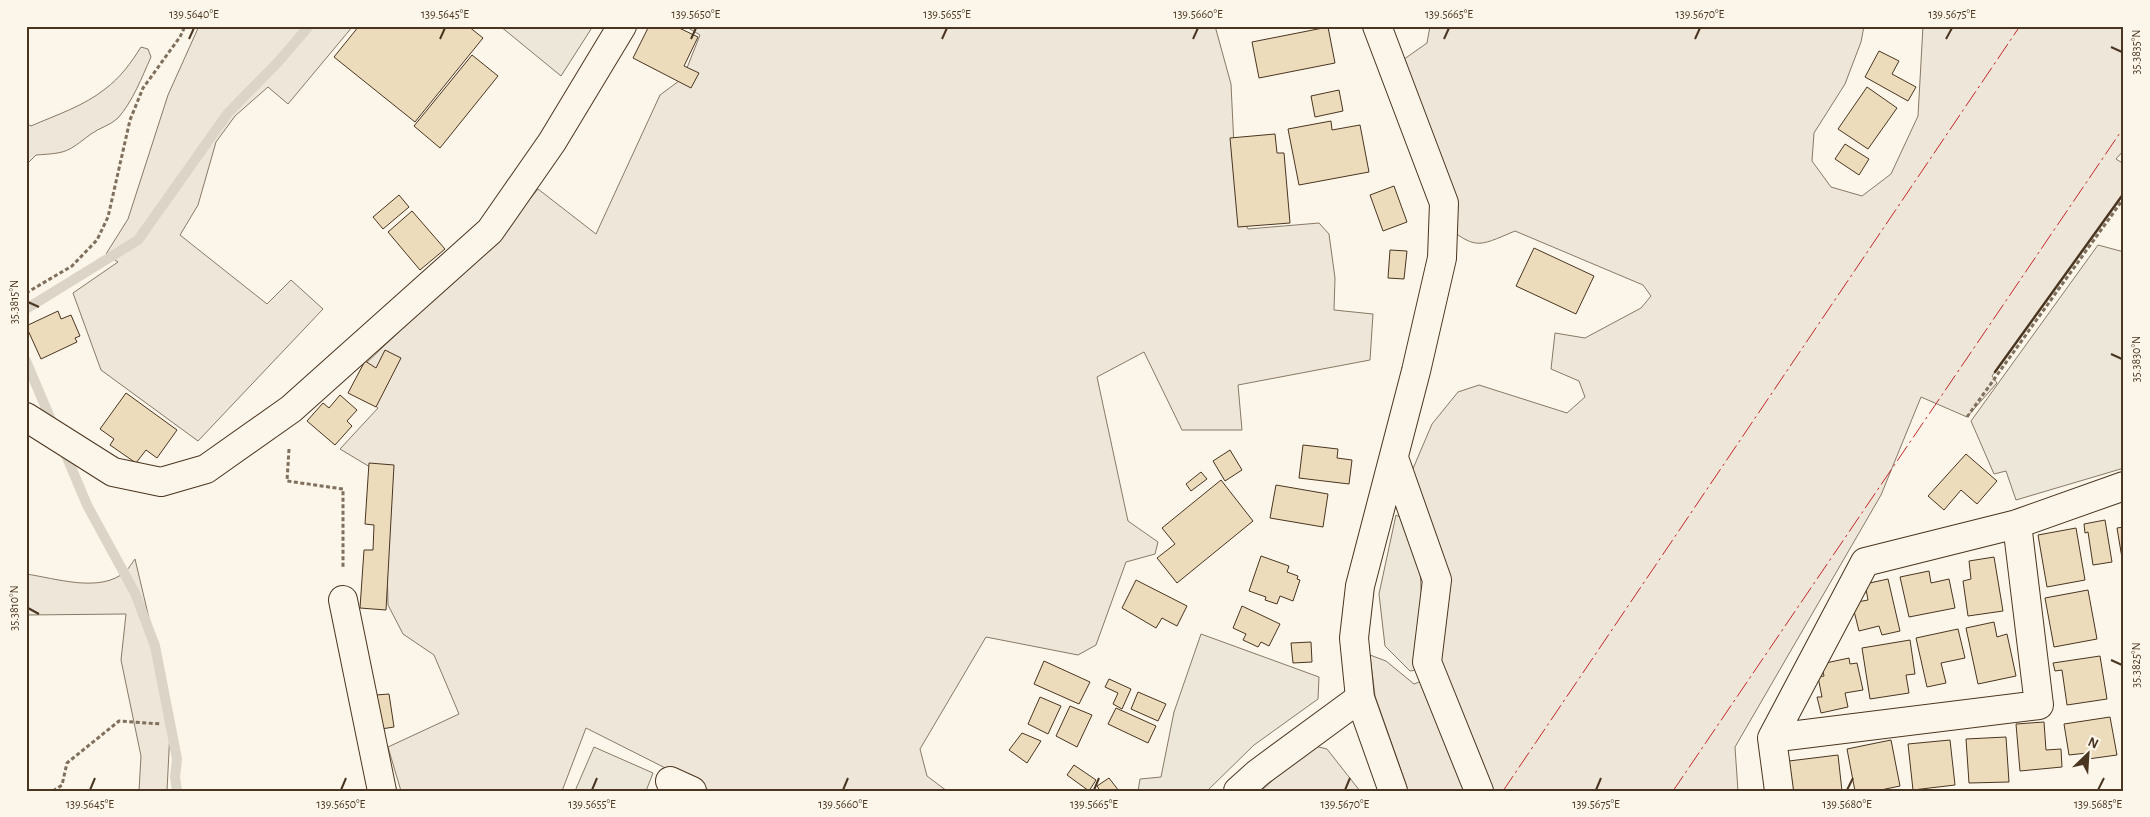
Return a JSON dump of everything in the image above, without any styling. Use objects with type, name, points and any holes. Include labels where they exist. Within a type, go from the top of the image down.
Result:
[{"type":"street","points":[[26,417],[58,435],[113,472],[161,482],[206,469],[291,409],[490,231],[552,142],[622,26]]},
{"type":"street","points":[[1377,26],[1444,203],[1442,258],[1394,458],[1360,586],[1354,638],[1360,698],[1393,791]]},
{"type":"street","points":[[1394,458],[1436,580],[1427,662],[1479,791]]},
{"type":"street","points":[[1779,791],[1772,738],[1865,562],[2017,524],[2124,486]]},
{"type":"street","points":[[1772,738],[2040,705],[2017,524]]},
{"type":"street","points":[[343,600],[382,791]]},
{"type":"street","points":[[1238,791],[1258,772],[1360,698]]},
{"type":"path","points":[[26,293],[72,266],[97,240],[108,217],[130,120],[144,88],[180,37],[185,26]]},
{"type":"path","points":[[1967,417],[2124,198]]},
{"type":"path","points":[[291,409],[287,481],[343,489],[343,600]]},
{"type":"path","points":[[53,791],[62,785],[67,763],[119,721],[161,724]]},
{"type":"shaded area","points":[[199,26],[353,26],[288,104],[268,87],[235,116],[216,142],[198,205],[180,235],[267,304],[291,280],[323,309],[198,441],[101,370],[73,293],[118,262],[106,254],[128,219],[168,95]]},
{"type":"shaded area","points":[[500,26],[593,26],[561,76]]},
{"type":"shaded area","points":[[685,26],[1215,26],[1231,84],[1237,208],[1248,229],[1319,223],[1329,234],[1335,278],[1334,310],[1373,314],[1370,360],[1238,385],[1242,430],[1182,430],[1144,352],[1097,377],[1128,521],[1158,542],[1155,554],[1126,562],[1096,645],[1078,655],[986,637],[920,749],[927,776],[947,791],[711,791],[586,728],[562,791],[401,791],[388,747],[459,714],[434,655],[403,634],[388,605],[385,476],[340,449],[378,408],[357,390],[363,366],[499,237],[538,189],[596,234],[660,95],[683,78],[700,35]]},
{"type":"shaded area","points":[[1430,26],[1864,26],[1861,42],[1845,84],[1814,133],[1812,161],[1831,187],[1862,196],[1891,174],[1918,116],[1923,26],[2124,26],[2124,150],[2116,159],[2124,164],[2124,193],[1992,376],[1997,383],[1967,417],[1921,397],[1881,495],[1735,747],[1738,791],[1404,791],[1407,787],[1375,696],[1370,655],[1386,661],[1414,684],[1442,673],[1412,471],[1432,424],[1458,392],[1479,385],[1567,413],[1585,397],[1579,381],[1551,369],[1555,333],[1585,338],[1641,308],[1651,296],[1643,285],[1515,231],[1492,241],[1476,243],[1462,238],[1441,223],[1400,62],[1427,43]]},
{"type":"shaded area","points":[[141,47],[148,49],[151,57],[133,97],[118,118],[71,148],[61,152],[36,155],[26,165],[26,123],[31,126],[70,110],[97,95],[120,75]]},
{"type":"shaded area","points":[[2098,245],[2124,252],[2124,468],[2016,500],[2006,471],[1994,474],[1971,421]]},
{"type":"shaded area","points":[[1396,515],[1405,520],[1420,568],[1422,608],[1416,670],[1410,671],[1385,646],[1379,594]]},
{"type":"shaded area","points":[[135,559],[171,711],[167,791],[139,791],[141,756],[121,660],[126,614],[26,615],[26,574],[78,583],[104,582],[116,578],[126,571]]},
{"type":"shaded area","points":[[1201,634],[1319,677],[1318,699],[1254,745],[1207,791],[1138,791],[1140,779],[1161,777],[1174,712]]},
{"type":"shaded area","points":[[1311,745],[1327,749],[1360,791],[1261,791]]},
{"type":"shaded area","points":[[594,747],[653,773],[646,791],[575,791]]},
{"type":"building","points":[[359,26],[468,26],[483,38],[415,122],[334,57]]},
{"type":"building","points":[[649,26],[675,26],[698,37],[684,66],[699,73],[691,88],[633,58]]},
{"type":"building","points":[[1328,27],[1335,63],[1259,78],[1252,42]]},
{"type":"building","points":[[1879,51],[1899,61],[1892,74],[1916,87],[1908,101],[1865,77]]},
{"type":"building","points":[[472,55],[498,76],[440,148],[414,126]]},
{"type":"building","points":[[1867,87],[1897,108],[1868,149],[1838,129]]},
{"type":"building","points":[[1339,90],[1343,111],[1315,117],[1311,96]]},
{"type":"building","points":[[1331,121],[1332,130],[1360,125],[1369,172],[1299,185],[1288,129]]},
{"type":"building","points":[[1275,134],[1277,153],[1284,153],[1290,223],[1238,227],[1230,138]]},
{"type":"building","points":[[1845,144],[1869,159],[1859,175],[1835,159]]},
{"type":"building","points":[[1394,186],[1407,222],[1383,231],[1370,195]]},
{"type":"building","points":[[399,195],[409,207],[383,229],[373,217]]},
{"type":"building","points":[[412,211],[445,249],[420,270],[388,232]]},
{"type":"building","points":[[1534,248],[1594,276],[1576,314],[1516,286]]},
{"type":"building","points":[[1390,250],[1407,251],[1404,279],[1388,278]]},
{"type":"building","points":[[58,311],[61,319],[71,315],[80,336],[75,338],[77,342],[41,359],[26,326]]},
{"type":"building","points":[[385,350],[401,358],[376,407],[348,393],[365,361],[376,368]]},
{"type":"building","points":[[126,393],[177,430],[157,458],[146,450],[136,463],[110,445],[114,439],[100,429]]},
{"type":"building","points":[[340,395],[357,410],[347,421],[352,426],[335,445],[307,421],[323,403],[329,408]]},
{"type":"building","points":[[1303,445],[1338,449],[1337,458],[1352,460],[1349,484],[1299,478]]},
{"type":"building","points":[[1230,450],[1242,470],[1225,481],[1213,461]]},
{"type":"building","points":[[1966,454],[1997,481],[1977,504],[1961,490],[1944,510],[1928,496]]},
{"type":"building","points":[[369,463],[394,465],[386,610],[360,608],[364,550],[373,550],[374,525],[365,524]]},
{"type":"building","points":[[1201,472],[1207,479],[1191,491],[1186,484]]},
{"type":"building","points":[[1221,480],[1253,521],[1177,583],[1157,558],[1175,544],[1162,528]]},
{"type":"building","points":[[1276,485],[1328,494],[1323,527],[1270,518]]},
{"type":"building","points":[[2105,520],[2112,562],[2093,565],[2088,532],[2085,533],[2084,524]]},
{"type":"building","points":[[2124,527],[2124,558],[2122,558],[2117,528]]},
{"type":"building","points":[[2076,528],[2085,580],[2047,587],[2038,535]]},
{"type":"building","points":[[1261,556],[1289,566],[1287,572],[1298,576],[1297,579],[1300,580],[1293,601],[1280,596],[1277,604],[1265,600],[1266,597],[1249,591]]},
{"type":"building","points":[[1994,557],[2003,611],[1968,616],[1963,581],[1971,579],[1969,561]]},
{"type":"building","points":[[1929,571],[1931,583],[1949,579],[1955,608],[1909,617],[1900,577]]},
{"type":"building","points":[[1888,579],[1900,631],[1882,635],[1879,626],[1859,631],[1852,603],[1868,600],[1865,584]]},
{"type":"building","points":[[1136,580],[1187,606],[1177,626],[1162,618],[1156,628],[1122,608]]},
{"type":"building","points":[[2088,590],[2097,639],[2054,647],[2045,598]]},
{"type":"building","points":[[1242,606],[1280,624],[1269,646],[1261,642],[1258,647],[1243,640],[1246,634],[1233,628]]},
{"type":"building","points":[[1994,622],[1997,637],[2007,634],[2016,676],[1978,684],[1966,628]]},
{"type":"building","points":[[1958,629],[1965,658],[1941,663],[1946,683],[1927,687],[1916,638]]},
{"type":"building","points":[[1910,640],[1915,674],[1906,675],[1909,693],[1870,699],[1862,648]]},
{"type":"building","points":[[1311,642],[1312,662],[1293,663],[1291,643]]},
{"type":"building","points":[[2100,656],[2107,699],[2067,705],[2062,670],[2055,671],[2053,663]]},
{"type":"building","points":[[1849,658],[1850,664],[1857,663],[1863,690],[1845,693],[1848,707],[1821,713],[1817,697],[1822,697],[1818,677],[1824,676],[1821,664]]},
{"type":"building","points":[[1044,661],[1090,682],[1079,704],[1034,684]]},
{"type":"building","points":[[1109,679],[1131,689],[1122,709],[1113,704],[1118,693],[1105,687]]},
{"type":"building","points":[[1138,692],[1166,704],[1158,721],[1131,709]]},
{"type":"building","points":[[389,694],[394,727],[381,729],[376,695]]},
{"type":"building","points":[[1040,697],[1061,706],[1048,734],[1028,724]]},
{"type":"building","points":[[1070,706],[1092,715],[1077,747],[1056,736]]},
{"type":"building","points":[[1116,708],[1156,726],[1148,743],[1108,724]]},
{"type":"building","points":[[2110,717],[2117,755],[2088,759],[2087,753],[2069,755],[2064,724]]},
{"type":"building","points":[[2044,722],[2046,750],[2061,749],[2062,767],[2020,771],[2016,724]]},
{"type":"building","points":[[1022,733],[1041,741],[1027,763],[1009,750]]},
{"type":"building","points":[[2006,737],[2009,782],[1969,783],[1966,739]]},
{"type":"building","points":[[1891,740],[1900,786],[1876,791],[1855,791],[1847,749]]},
{"type":"building","points":[[1950,740],[1955,785],[1913,790],[1908,744]]},
{"type":"building","points":[[1838,755],[1842,791],[1793,791],[1789,761]]},
{"type":"building","points":[[1074,765],[1096,780],[1089,791],[1067,775]]},
{"type":"building","points":[[1109,778],[1119,791],[1100,791],[1097,786]]},
{"type":"waterway","points":[[26,309],[138,240],[228,113],[279,61],[309,26]]},
{"type":"waterway","points":[[26,361],[54,427]]},
{"type":"waterway","points":[[63,448],[87,505],[135,593],[155,646],[177,759],[175,777],[177,791]]},
{"type":"wall","points":[[1995,372],[2124,193]]},
{"type":"power","points":[[1503,791],[2020,26]]},
{"type":"power","points":[[1673,791],[2124,127]]}]
